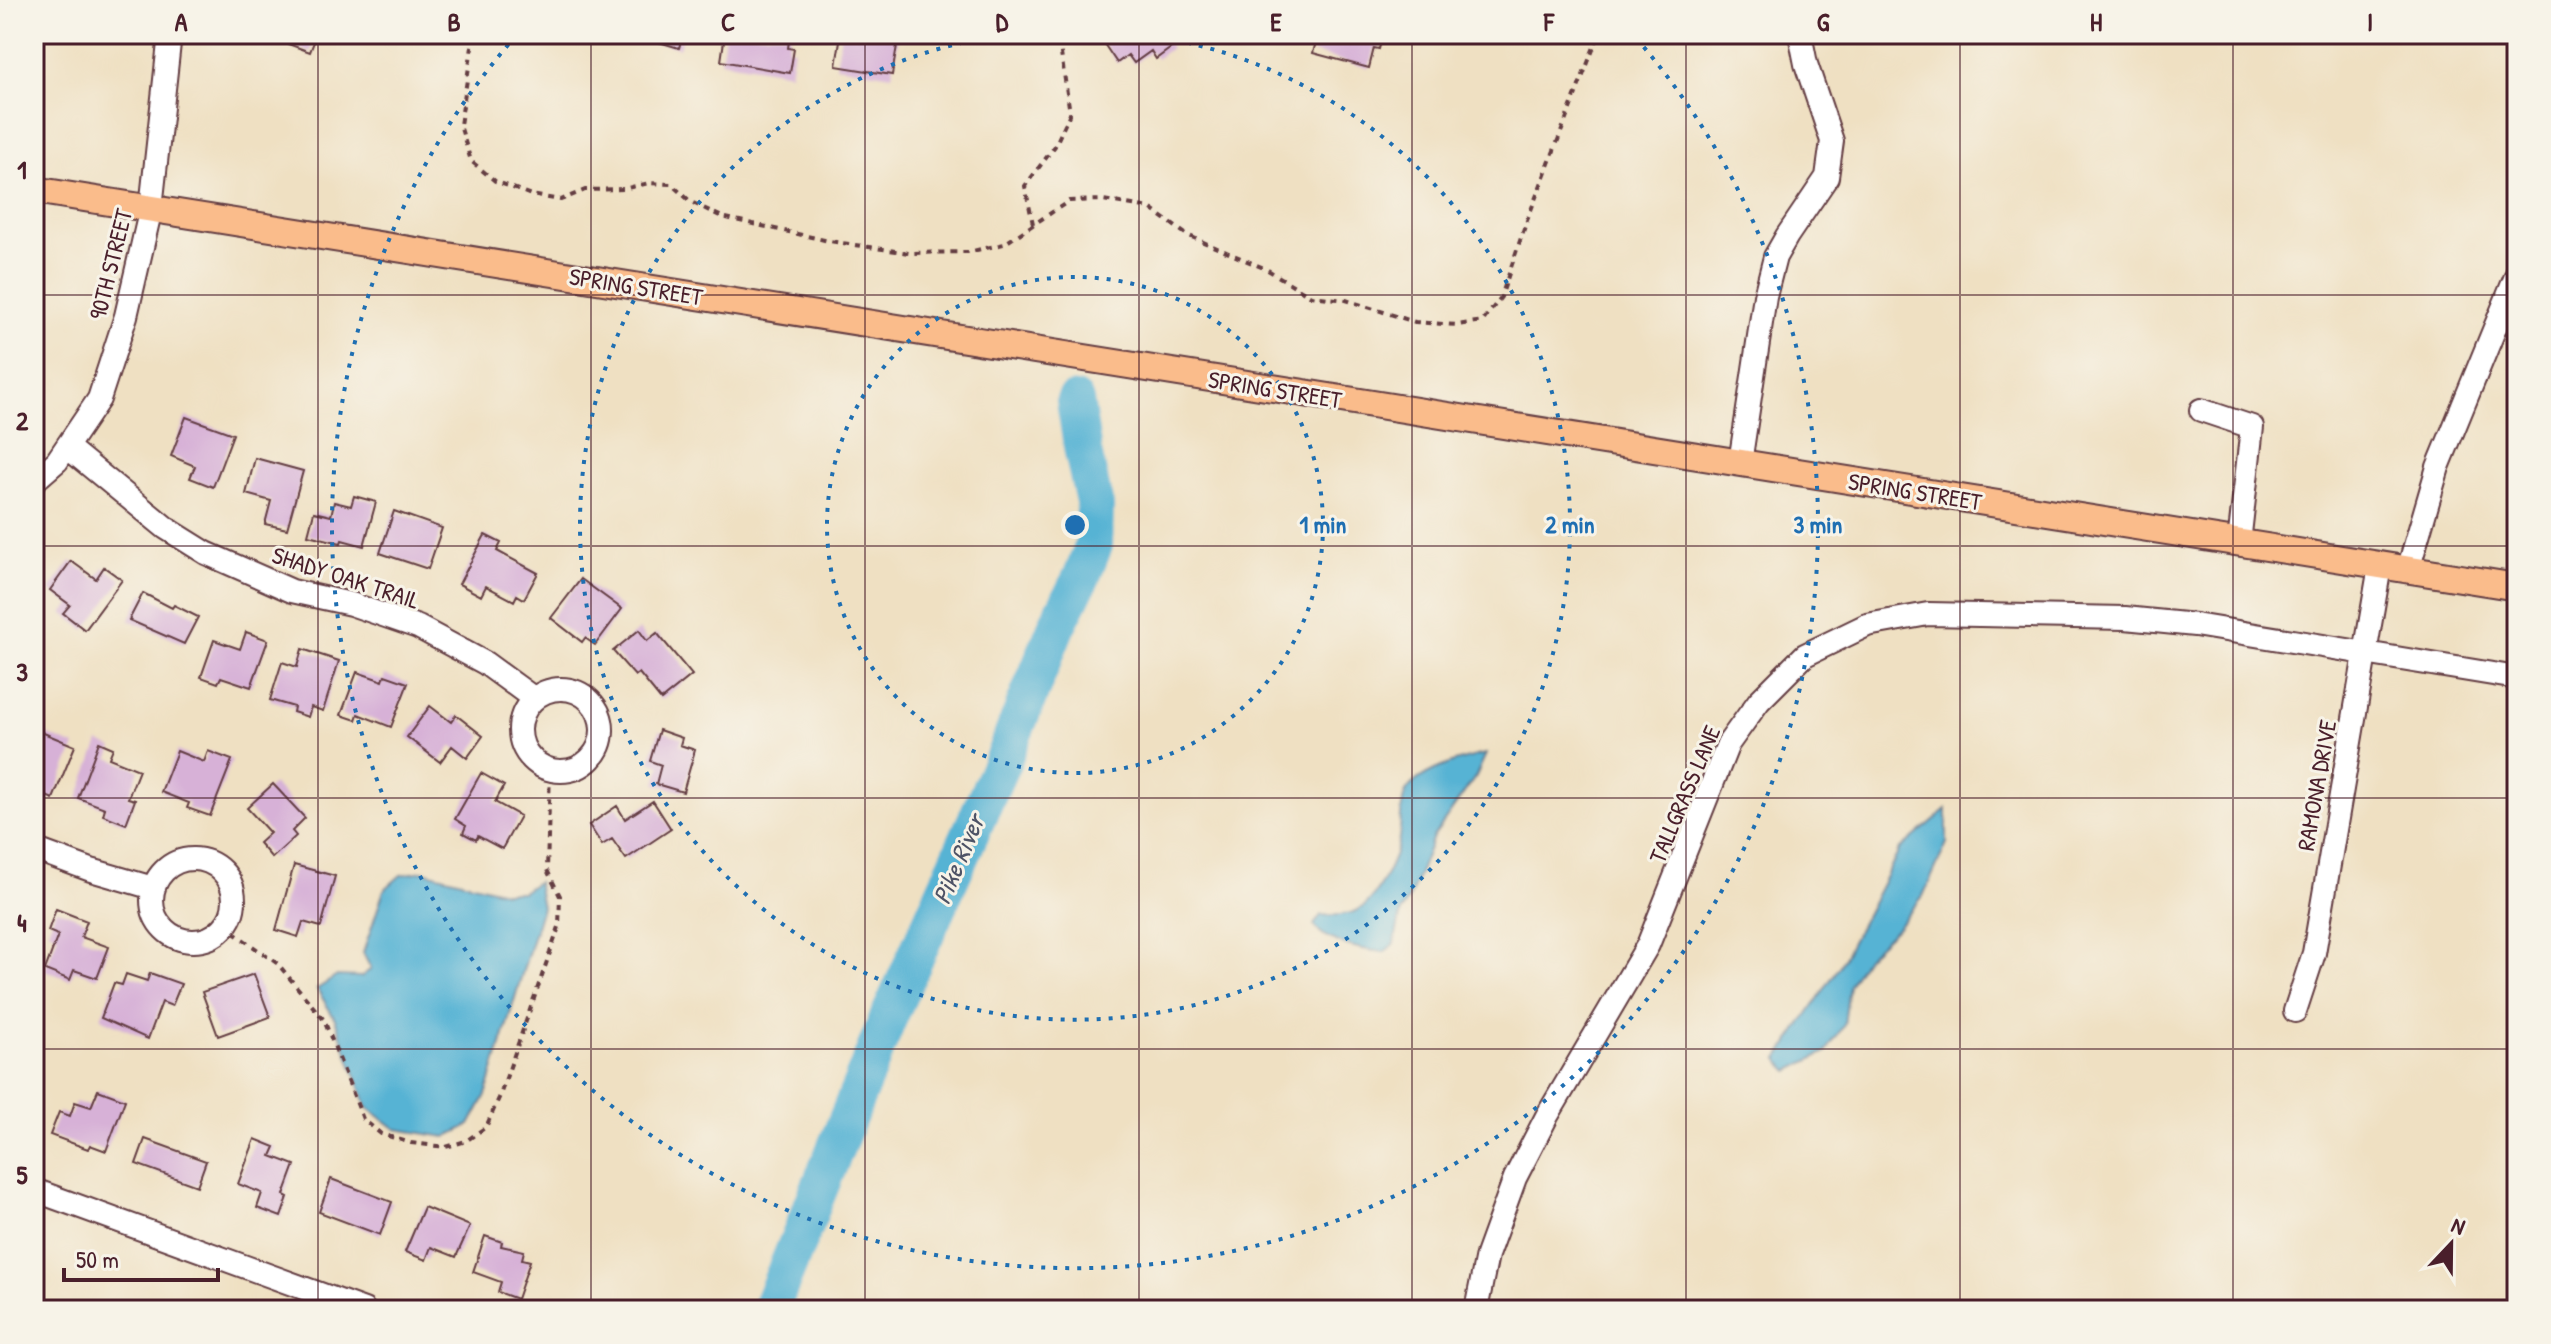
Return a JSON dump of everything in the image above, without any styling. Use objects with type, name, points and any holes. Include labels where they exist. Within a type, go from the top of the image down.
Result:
[{"type":"main road","name":"SPRING STREET","points":[[34,190],[2517,587]]},
{"type":"street","name":"90TH STREET","points":[[34,481],[57,461],[99,399],[126,316],[151,208],[170,34]]},
{"type":"street","points":[[1740,463],[1765,296],[1775,257],[1827,177],[1832,141],[1806,64],[1800,34]]},
{"type":"street","points":[[2408,570],[2438,467],[2517,274]]},
{"type":"street","points":[[2201,410],[2252,427],[2239,543]]},
{"type":"street","name":"SHADY OAK TRAIL","points":[[67,447],[166,528],[206,553],[292,591],[351,604],[418,627],[485,663],[533,698]]},
{"type":"street","name":"RAMONA DRIVE","points":[[2295,1011],[2314,953],[2380,566]]},
{"type":"street","name":"TALLGRASS LANE","points":[[1476,1310],[1487,1255],[1515,1178],[1547,1116],[1648,945],[1728,744],[1759,701],[1805,655],[1867,625],[1928,614],[2125,618],[2195,625],[2517,678]]},
{"type":"street","points":[[560,688],[574,690],[587,696],[597,707],[603,735],[599,749],[578,768],[550,770],[538,765],[529,756],[520,733],[521,720],[533,698],[560,688]]},
{"type":"street","points":[[34,849],[153,888]]},
{"type":"street","points":[[196,858],[221,869],[235,893],[230,921],[221,931],[196,942],[171,935],[161,926],[151,901],[159,875],[182,860],[196,858]]},
{"type":"street","points":[[34,1190],[364,1310]]},
{"type":"path","points":[[474,34],[460,125],[471,161],[495,181],[531,195],[561,200],[585,190],[623,189],[649,183],[671,184],[691,202],[722,217],[829,241],[909,253],[968,252],[1004,244],[1069,201],[1103,200],[1150,208],[1187,235],[1266,269],[1311,296],[1346,300],[1415,322],[1457,325],[1483,321],[1501,297],[1526,223],[1599,34]]},
{"type":"path","points":[[1033,225],[1025,186],[1055,146],[1070,113],[1058,34]]},
{"type":"path","points":[[1908,34],[1926,41]]},
{"type":"path","points":[[221,931],[234,933],[278,964],[324,1020],[363,1119],[381,1134],[411,1143],[446,1147],[466,1141],[486,1127],[499,1098],[559,927],[560,896],[547,870],[550,770]]},
{"type":"water","points":[[1486,754],[1476,776],[1433,837],[1401,912],[1394,944],[1384,952],[1366,949],[1335,941],[1319,931],[1314,925],[1321,915],[1342,915],[1358,910],[1379,887],[1396,850],[1403,800],[1410,786],[1441,767]]},
{"type":"water","points":[[1947,809],[1947,843],[1923,896],[1896,929],[1866,957],[1849,985],[1844,1025],[1826,1052],[1789,1071],[1778,1059],[1839,967],[1900,849]]},
{"type":"water","points":[[423,871],[504,892],[522,892],[537,882],[542,907],[486,1095],[470,1125],[446,1137],[396,1129],[367,1107],[335,1019],[317,989],[337,976],[361,977],[371,969],[363,953],[384,890],[401,875]]},
{"type":"building","points":[[273,34],[317,34],[310,52],[272,38]]},
{"type":"building","points":[[643,34],[683,34],[679,48],[642,37]]},
{"type":"building","points":[[725,34],[790,34],[788,48],[794,49],[790,73],[721,61]]},
{"type":"building","points":[[841,34],[899,34],[892,75],[836,66]]},
{"type":"building","points":[[1100,34],[1180,34],[1168,43],[1171,48],[1156,59],[1151,51],[1134,63],[1128,55],[1117,63]]},
{"type":"building","points":[[1318,34],[1383,34],[1379,49],[1374,48],[1369,68],[1313,53]]},
{"type":"building","points":[[186,417],[233,434],[213,487],[190,478],[195,466],[171,456]]},
{"type":"building","points":[[255,458],[303,471],[287,529],[265,524],[271,501],[246,494]]},
{"type":"building","points":[[354,496],[376,502],[364,546],[308,535],[314,512],[331,516],[334,502],[351,506]]},
{"type":"building","points":[[394,511],[442,528],[428,569],[380,553]]},
{"type":"building","points":[[485,535],[501,543],[497,551],[538,573],[524,599],[517,595],[514,601],[486,586],[481,596],[459,584]]},
{"type":"building","points":[[71,561],[96,579],[104,567],[122,580],[85,630],[63,613],[70,605],[50,590]]},
{"type":"building","points":[[581,579],[622,609],[595,645],[585,638],[582,642],[551,618]]},
{"type":"building","points":[[143,593],[198,617],[184,644],[129,620]]},
{"type":"building","points":[[639,630],[647,641],[657,633],[692,675],[661,700],[639,673],[635,676],[613,651]]},
{"type":"building","points":[[246,632],[268,640],[251,687],[221,677],[218,683],[201,677],[214,640],[240,649]]},
{"type":"building","points":[[302,649],[339,661],[323,711],[311,707],[308,717],[293,712],[294,707],[270,700],[282,662],[297,667]]},
{"type":"building","points":[[357,672],[383,681],[385,675],[408,683],[391,727],[358,714],[356,720],[341,715]]},
{"type":"building","points":[[430,706],[451,722],[456,715],[483,736],[467,758],[452,746],[440,762],[407,737]]},
{"type":"building","points":[[34,729],[75,746],[53,799],[34,791],[41,769],[34,766]]},
{"type":"building","points":[[659,730],[682,738],[680,745],[695,750],[683,792],[656,784],[661,765],[650,761]]},
{"type":"building","points":[[99,742],[113,748],[109,758],[139,770],[128,798],[135,800],[126,824],[103,815],[105,808],[78,798]]},
{"type":"building","points":[[177,751],[204,762],[208,751],[232,760],[210,816],[187,808],[189,803],[161,792]]},
{"type":"building","points":[[481,773],[504,786],[495,802],[520,816],[502,849],[478,836],[476,840],[463,833],[466,826],[455,819]]},
{"type":"building","points":[[273,784],[305,818],[292,831],[296,836],[272,858],[259,843],[270,833],[247,808]]},
{"type":"building","points":[[653,801],[671,829],[626,859],[612,839],[602,845],[589,825],[617,806],[625,819]]},
{"type":"building","points":[[294,865],[335,876],[321,927],[303,922],[298,937],[276,930]]},
{"type":"building","points":[[56,909],[87,921],[81,937],[109,947],[97,978],[74,970],[70,980],[45,970],[58,935],[48,931]]},
{"type":"building","points":[[150,973],[181,984],[172,1006],[162,1002],[148,1039],[101,1018],[114,983],[122,985],[126,974],[147,981]]},
{"type":"building","points":[[254,974],[270,1017],[218,1036],[202,992]]},
{"type":"building","points":[[34,1073],[42,1076],[34,1097]]},
{"type":"building","points":[[98,1090],[125,1100],[106,1151],[90,1145],[88,1149],[50,1135],[59,1112],[70,1116],[75,1102],[91,1107]]},
{"type":"building","points":[[145,1139],[206,1161],[197,1186],[136,1164]]},
{"type":"building","points":[[255,1139],[275,1147],[271,1156],[295,1165],[284,1195],[288,1197],[281,1217],[257,1208],[262,1193],[238,1184]]},
{"type":"building","points":[[331,1179],[392,1202],[380,1235],[319,1212]]},
{"type":"building","points":[[424,1207],[470,1226],[456,1257],[431,1247],[426,1260],[405,1252]]},
{"type":"building","points":[[485,1236],[502,1242],[501,1246],[524,1251],[522,1259],[530,1261],[517,1299],[498,1292],[501,1282],[473,1272]]},
{"type":"building","points":[[34,1286],[43,1290],[34,1310]]},
{"type":"building","points":[[86,1302],[103,1310],[82,1310]]},
{"type":"waterway","name":"Pike River","points":[[770,1310],[887,1021],[1094,545],[1095,506],[1075,401]]}]
